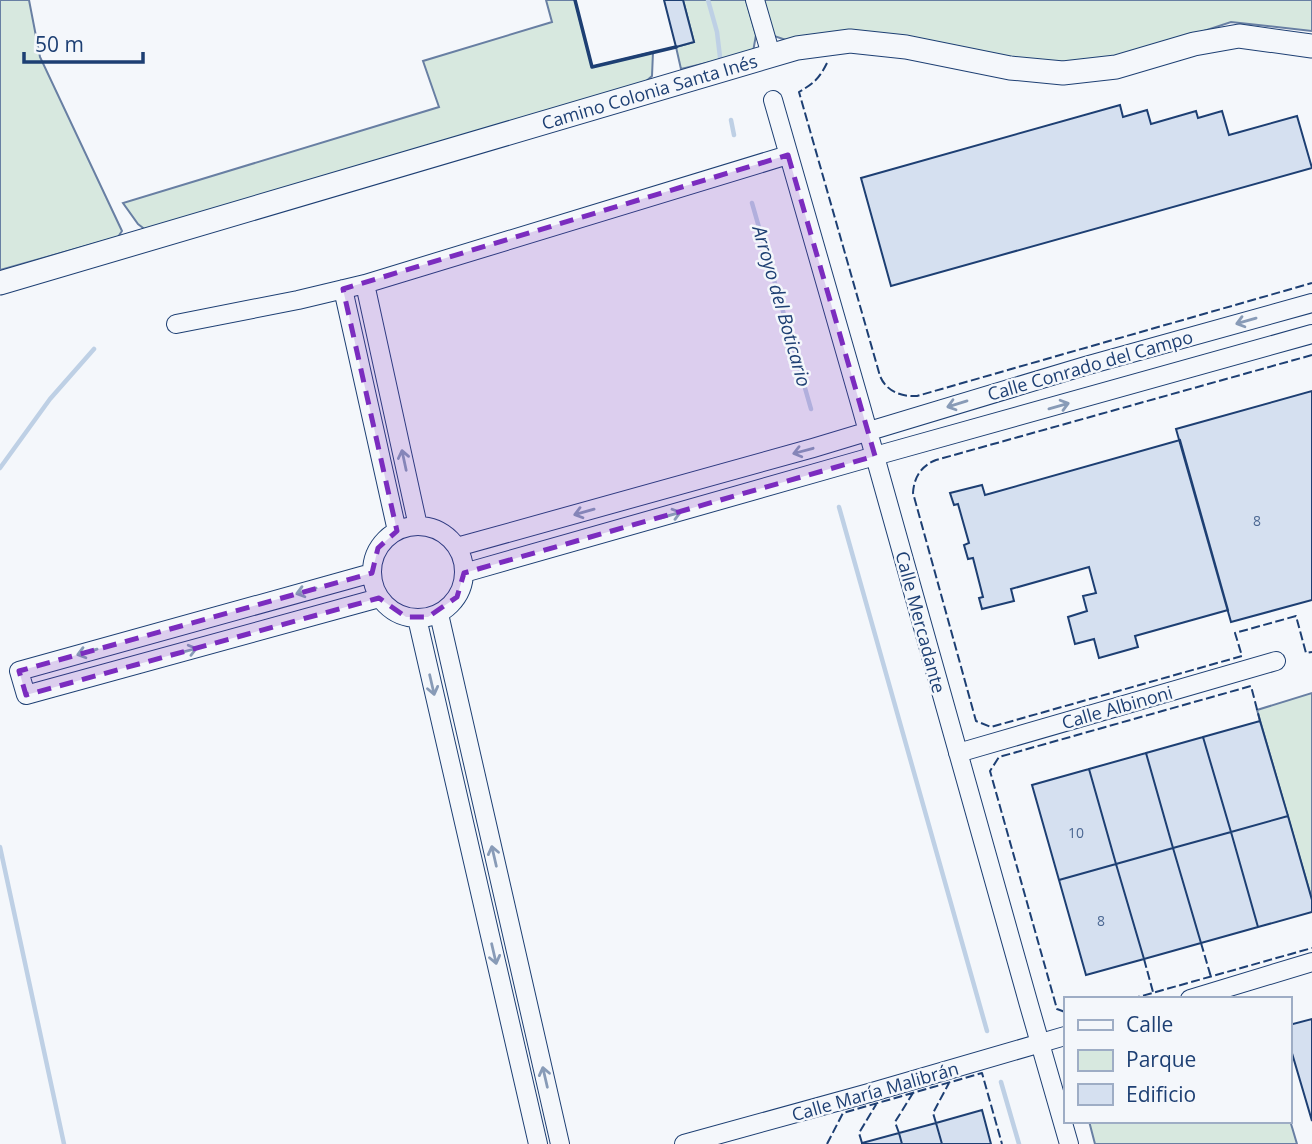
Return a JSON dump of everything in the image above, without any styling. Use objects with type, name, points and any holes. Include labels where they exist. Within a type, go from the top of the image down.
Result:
[{"type":"main road","name":"Camino Colonia Santa Inés","points":[[0,283],[797,48],[850,41],[906,47],[1010,68],[1063,73],[1116,67],[1194,44],[1239,36],[1312,46]]},
{"type":"street","points":[[755,0],[771,55]]},
{"type":"street","name":"Calle Mercadante","points":[[773,100],[1069,1144]]},
{"type":"street","points":[[176,324],[365,284],[788,155]]},
{"type":"street","points":[[365,284],[418,526]]},
{"type":"street","points":[[343,289],[397,531]]},
{"type":"street","name":"Calle Conrado del Campo","points":[[457,547],[813,448],[1085,366],[1312,303]]},
{"type":"street","name":"Calle Conrado del Campo","points":[[464,573],[1312,334]]},
{"type":"street","points":[[418,526],[440,532],[450,539],[463,560],[464,573],[462,586],[449,607],[439,614],[417,618],[396,613],[379,598],[372,573],[378,548],[387,538],[397,531],[418,526]]},
{"type":"street","points":[[372,573],[19,671],[26,695],[379,598]]},
{"type":"street","points":[[439,614],[560,1144]]},
{"type":"street","points":[[417,618],[538,1144]]},
{"type":"street","name":"Calle Albinoni","points":[[958,753],[1276,661]]},
{"type":"street","points":[[1197,997],[1312,962]]},
{"type":"street","name":"Calle María Malibrán","points":[[684,1144],[1064,1036]]},
{"type":"highlighted area","points":[[788,155],[875,456],[464,573],[457,597],[428,617],[406,617],[379,598],[26,695],[19,671],[372,573],[378,548],[397,531],[343,289]]},
{"type":"green space","points":[[0,0],[29,0],[40,57],[122,231],[118,237],[0,270]]},
{"type":"green space","points":[[546,0],[575,0],[592,67],[653,52],[652,76],[644,83],[147,231],[138,224],[123,203],[439,107],[423,61],[552,22]]},
{"type":"green space","points":[[683,0],[746,0],[756,35],[753,52],[681,69],[676,47],[694,42]]},
{"type":"green space","points":[[763,0],[1312,0],[1312,31],[1231,22],[1122,58],[1077,63],[786,40],[774,36]]},
{"type":"green space","points":[[1312,693],[1312,900],[1257,710]]},
{"type":"green space","points":[[1090,1123],[1291,1123],[1297,1144],[1095,1144]]},
{"type":"building","points":[[664,0],[683,0],[694,42],[676,47]]},
{"type":"building","points":[[1120,105],[1123,117],[1147,110],[1151,124],[1196,111],[1198,118],[1222,111],[1229,135],[1297,116],[1312,168],[891,286],[861,178]]},
{"type":"building","points":[[1312,391],[1312,600],[1231,622],[1176,429]]},
{"type":"building","points":[[1180,440],[1228,610],[1135,636],[1138,647],[1099,658],[1094,639],[1075,644],[1068,617],[1087,611],[1083,596],[1096,593],[1089,567],[1011,589],[1014,601],[982,609],[979,598],[983,597],[973,558],[968,559],[964,545],[969,543],[958,504],[954,505],[950,493],[982,485],[985,495]]},
{"type":"building","points":[[1260,721],[1288,816],[1231,832],[1203,737]]},
{"type":"building","points":[[1203,737],[1231,832],[1173,848],[1146,753]]},
{"type":"building","points":[[1146,753],[1173,848],[1116,864],[1089,769]]},
{"type":"building","points":[[1089,769],[1116,864],[1059,880],[1032,785]]},
{"type":"building","points":[[1288,816],[1312,900],[1312,912],[1258,927],[1231,832]]},
{"type":"building","points":[[1231,832],[1258,927],[1201,943],[1173,848]]},
{"type":"building","points":[[1173,848],[1201,943],[1144,959],[1116,864]]},
{"type":"building","points":[[1116,864],[1144,959],[1086,975],[1059,880]]},
{"type":"building","points":[[1312,1019],[1312,1121],[1291,1050],[1291,1024]]},
{"type":"building","points":[[982,1110],[991,1144],[942,1144],[936,1123]]},
{"type":"building","points":[[936,1123],[942,1144],[902,1144],[899,1133]]},
{"type":"building","points":[[899,1133],[902,1144],[862,1144],[862,1143]]},
{"type":"waterway","name":"Arroyo del Boticario","points":[[708,0],[717,32],[720,57]]},
{"type":"waterway","points":[[731,120],[734,135]]},
{"type":"waterway","name":"Arroyo del Boticario","points":[[752,203],[811,409]]},
{"type":"waterway","points":[[0,468],[50,399],[94,349]]},
{"type":"waterway","points":[[839,507],[987,1031]]},
{"type":"waterway","points":[[0,847],[64,1144]]},
{"type":"waterway","points":[[1001,1082],[1019,1144]]},
{"type":"fence","points":[[827,63],[816,80],[799,92],[880,376],[886,386],[895,392],[917,396],[1312,283]]},
{"type":"fence","points":[[1312,355],[936,460],[926,465],[919,473],[913,493],[976,721],[991,727],[1242,656],[1235,633],[1296,616],[1306,653],[1312,652]]},
{"type":"fence","points":[[1064,1012],[1057,1009],[990,771],[999,757],[1251,686],[1260,721]]},
{"type":"fence","points":[[1201,943],[1211,977]]},
{"type":"fence","points":[[1138,997],[1312,948]]},
{"type":"fence","points":[[1144,959],[1153,992]]},
{"type":"fence","points":[[827,1144],[843,1113],[982,1073],[1002,1144]]},
{"type":"fence","points":[[936,1123],[933,1113],[949,1083]]},
{"type":"fence","points":[[899,1133],[895,1122],[913,1093]]},
{"type":"fence","points":[[862,1143],[859,1133],[877,1103]]},
{"type":"wall","points":[[575,0],[592,67],[676,47]]}]
